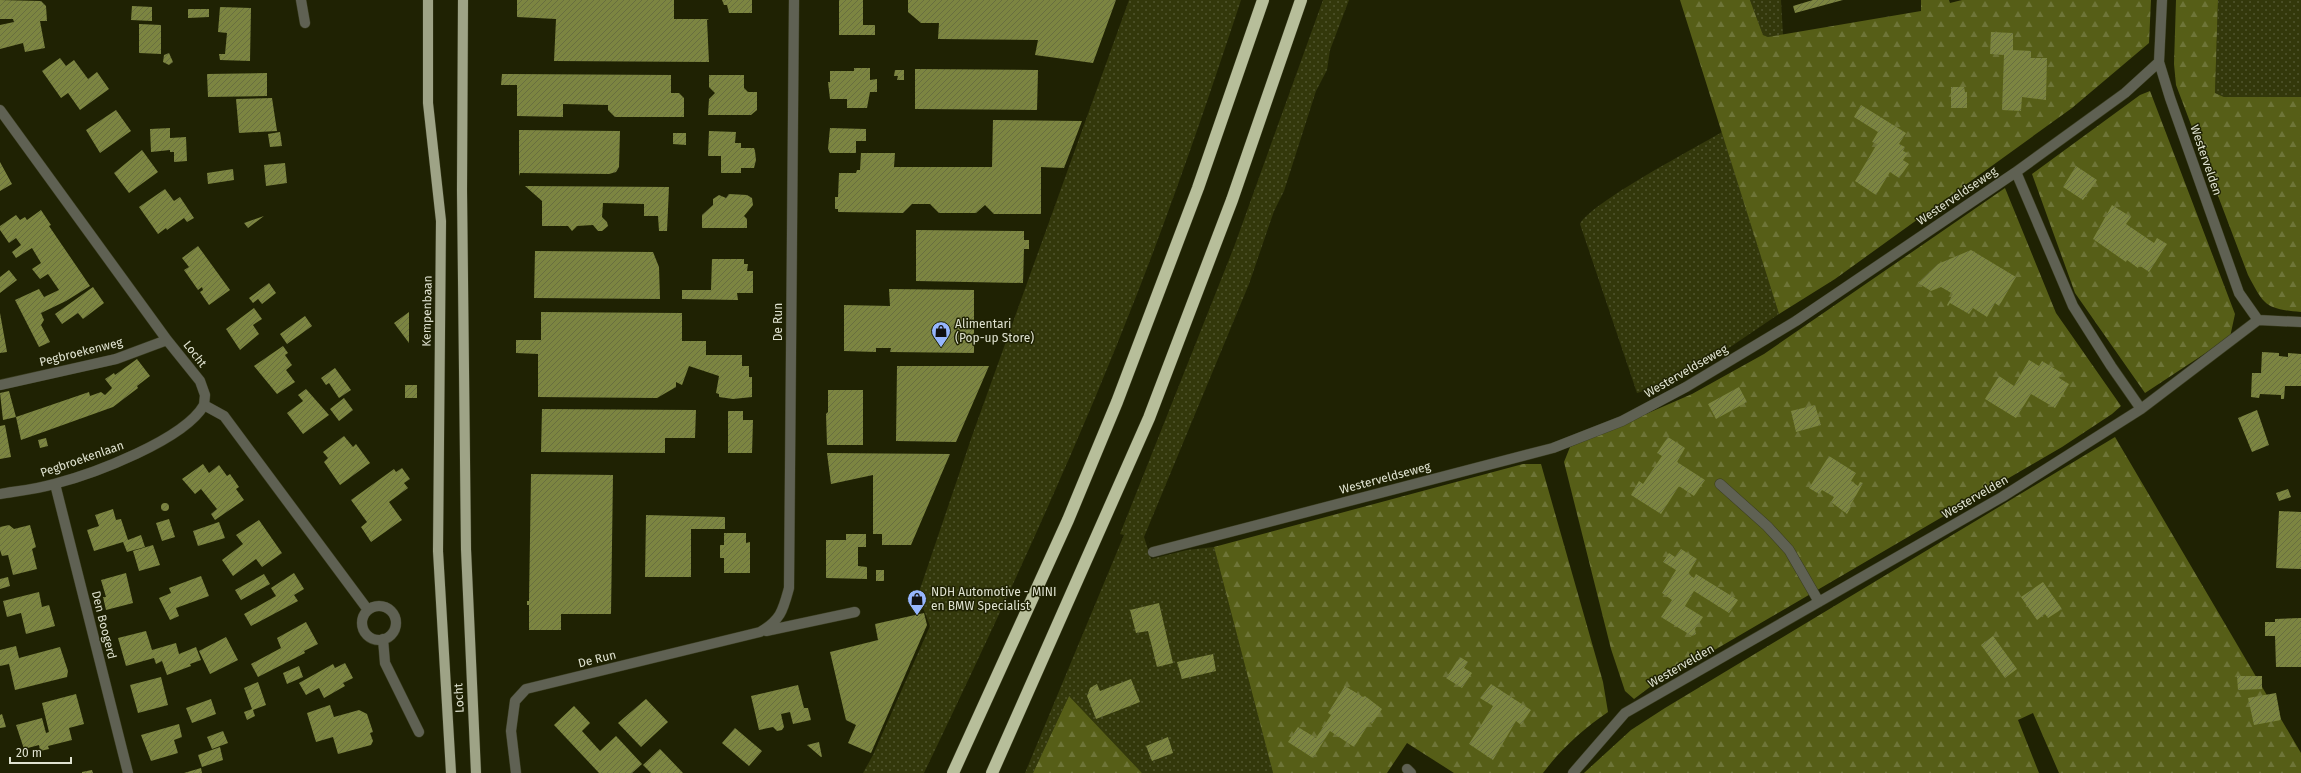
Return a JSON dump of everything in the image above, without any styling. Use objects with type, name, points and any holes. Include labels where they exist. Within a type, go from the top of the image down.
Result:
[{"type":"highway","points":[[953,773],[1065,527],[1117,402],[1198,188],[1263,0]]},
{"type":"highway","points":[[992,773],[1149,418],[1232,200],[1301,0]]},
{"type":"main road","name":"Kempenbaan","points":[[428,0],[428,103],[441,221],[438,551],[441,623]]},
{"type":"main road","name":"Locht","points":[[463,0],[462,198],[468,622],[476,773]]},
{"type":"main road","name":"Locht","points":[[441,623],[451,773]]},
{"type":"street","points":[[301,0],[305,23]]},
{"type":"street","name":"De Run","points":[[760,632],[772,625],[782,612],[789,588],[794,0]]},
{"type":"street","name":"Westervelden","points":[[1573,773],[1625,713],[2002,497],[2141,409],[2258,320],[2239,293],[2172,105],[2159,62],[2162,0]]},
{"type":"street","name":"Westerveldseweg","points":[[1153,552],[1553,448],[1622,421],[1686,386],[1796,321],[2016,172],[2126,93],[2159,62]]},
{"type":"street","name":"Locht","points":[[0,110],[167,340],[200,381],[204,395],[204,405]]},
{"type":"street","points":[[2016,172],[2073,306],[2111,366],[2141,409]]},
{"type":"street","points":[[2258,320],[2301,322]]},
{"type":"street","name":"Pegbroekenweg","points":[[0,385],[116,359],[167,340]]},
{"type":"street","points":[[204,405],[224,416],[368,610]]},
{"type":"street","name":"Pegbroekenlaan","points":[[0,494],[55,484],[118,462],[168,436],[194,417],[204,405]]},
{"type":"street","name":"Den Boogerd","points":[[55,484],[128,773]]},
{"type":"street","points":[[1720,484],[1767,526],[1789,550],[1819,602]]},
{"type":"street","points":[[380,606],[391,610],[395,615],[396,627],[388,637],[382,639],[372,638],[364,630],[363,620],[368,610],[380,606]]},
{"type":"street","name":"De Run","points":[[516,773],[511,731],[515,701],[526,689],[760,632],[855,612]]},
{"type":"street","points":[[382,639],[385,664],[419,732]]},
{"type":"green space","points":[[1129,0],[1241,0],[1179,181],[1115,351],[1036,533],[981,654],[924,773],[863,773],[873,755],[930,626],[918,595],[972,436]]},
{"type":"green space","points":[[1323,0],[1349,0],[1330,50],[1327,70],[1316,91],[1284,191],[1274,211],[1249,284],[1144,537],[1151,559],[1187,550],[1214,547],[1273,773],[1142,773],[1069,696],[1033,773],[1025,773],[1124,535],[1120,534],[1234,247]]},
{"type":"green space","points":[[1680,0],[1750,0],[1763,35],[1768,37],[1921,11],[1921,0],[1949,0],[1950,3],[1962,0],[2151,0],[2149,43],[2072,108],[1835,279],[1779,314]]},
{"type":"green space","points":[[1750,0],[1781,0],[1783,35],[1768,37],[1763,35]]},
{"type":"green space","points":[[2176,0],[2218,0],[2215,93],[2224,97],[2301,97],[2301,312],[2280,309],[2267,304],[2258,293],[2248,275],[2176,85],[2174,64]]},
{"type":"green space","points":[[2218,0],[2301,0],[2301,97],[2224,97],[2215,93]]},
{"type":"green space","points":[[2150,91],[2235,314],[2230,337],[2145,393],[2075,293],[2032,174],[2140,95]]},
{"type":"green space","points":[[1722,132],[1779,314],[1683,379],[1637,393],[1580,224],[1588,215],[1603,203],[1623,190]]},
{"type":"green space","points":[[2005,188],[2056,313],[2121,406],[2112,414],[2062,447],[1670,676],[1658,681],[1634,699],[1625,691],[1611,649],[1564,462],[1570,447],[1692,394],[1764,354]]},
{"type":"green space","points":[[2115,437],[2301,753],[2301,773],[2059,773],[2033,713],[2018,720],[2039,773],[1584,773],[1631,730],[1665,708]]},
{"type":"green space","points":[[1523,464],[1541,464],[1603,682],[1608,712],[1573,740],[1543,773],[1454,773],[1407,743],[1387,773],[1273,773],[1214,547]]},
{"type":"green space","points":[[1069,696],[1142,773],[1033,773]]},
{"type":"building","points":[[0,0],[41,1],[46,6],[47,21],[40,21],[45,48],[25,52],[23,43],[0,49],[0,25],[14,22],[13,19],[0,19]]},
{"type":"building","points":[[517,0],[674,0],[674,19],[709,19],[707,20],[709,62],[554,61],[556,19],[517,17]]},
{"type":"building","points":[[722,0],[752,0],[752,13],[729,13],[727,5],[724,5]]},
{"type":"building","points":[[839,0],[863,0],[863,25],[875,25],[875,35],[839,35]]},
{"type":"building","points":[[908,0],[1116,0],[1093,63],[1035,55],[1038,40],[938,39],[939,23],[921,23],[908,12]]},
{"type":"building","points":[[1813,0],[1843,0],[1795,13],[1793,6]]},
{"type":"building","points":[[132,6],[152,7],[152,21],[131,20]]},
{"type":"building","points":[[220,7],[251,8],[250,61],[220,60],[219,54],[225,54],[227,33],[218,32]]},
{"type":"building","points":[[188,9],[209,9],[209,17],[188,18]]},
{"type":"building","points":[[139,24],[161,25],[161,54],[139,53]]},
{"type":"building","points":[[1991,32],[2013,33],[2013,50],[2031,51],[2031,58],[2047,58],[2046,100],[2022,97],[2021,111],[2002,110],[2004,55],[1990,54]]},
{"type":"building","points":[[169,53],[173,62],[169,65],[163,62],[164,55]]},
{"type":"building","points":[[60,58],[66,66],[74,60],[88,79],[97,72],[109,89],[80,110],[68,93],[61,98],[42,71]]},
{"type":"building","points":[[854,68],[870,68],[870,80],[877,79],[877,92],[870,92],[867,108],[847,108],[847,99],[830,99],[828,82],[830,82],[830,71],[854,71]]},
{"type":"building","points":[[915,69],[1038,70],[1037,110],[915,109]]},
{"type":"building","points":[[895,70],[904,70],[904,80],[897,80],[898,76],[894,76]]},
{"type":"building","points":[[267,73],[267,96],[208,97],[207,74]]},
{"type":"building","points":[[502,74],[671,75],[671,93],[679,93],[684,98],[684,117],[615,117],[608,110],[608,105],[563,104],[563,117],[517,116],[517,85],[501,85]]},
{"type":"building","points":[[709,75],[744,75],[744,88],[748,92],[757,92],[757,110],[751,115],[708,115],[709,99],[715,93],[709,87]]},
{"type":"building","points":[[1951,87],[1964,87],[1965,92],[1967,92],[1967,108],[1951,108]]},
{"type":"building","points":[[272,98],[277,131],[239,133],[236,99]]},
{"type":"building","points":[[1861,105],[1906,133],[1899,144],[1905,147],[1903,151],[1908,153],[1903,160],[1909,164],[1899,178],[1890,172],[1876,195],[1855,181],[1877,144],[1872,142],[1878,132],[1854,117]]},
{"type":"building","points":[[116,110],[131,131],[100,153],[86,130]]},
{"type":"building","points":[[993,120],[1082,121],[1064,168],[1041,167],[1041,214],[994,214],[985,205],[976,213],[939,213],[930,204],[912,204],[903,213],[838,212],[838,209],[835,209],[835,197],[838,197],[839,173],[856,173],[857,170],[860,170],[861,153],[895,153],[894,167],[992,167]]},
{"type":"building","points":[[170,128],[170,138],[186,137],[187,161],[174,162],[174,152],[170,152],[170,150],[151,152],[150,129]]},
{"type":"building","points":[[830,128],[866,129],[866,141],[856,141],[856,153],[830,153],[828,149]]},
{"type":"building","points":[[519,130],[620,131],[619,167],[616,172],[609,174],[520,173],[519,176]]},
{"type":"building","points":[[709,131],[736,132],[735,143],[741,143],[741,148],[754,148],[756,160],[754,168],[741,168],[741,173],[721,173],[721,156],[708,156]]},
{"type":"building","points":[[280,132],[282,146],[270,147],[268,134]]},
{"type":"building","points":[[673,133],[686,133],[686,145],[673,144]]},
{"type":"building","points":[[142,150],[158,172],[129,193],[114,173]]},
{"type":"building","points":[[0,162],[12,184],[0,191]]},
{"type":"building","points":[[285,163],[287,183],[266,186],[264,165]]},
{"type":"building","points":[[2076,166],[2097,180],[2083,200],[2063,187]]},
{"type":"building","points":[[233,169],[234,180],[208,184],[207,173]]},
{"type":"building","points":[[525,186],[669,187],[667,231],[659,231],[658,216],[644,216],[644,204],[603,203],[602,217],[607,222],[608,226],[602,231],[598,231],[593,225],[577,226],[572,231],[568,226],[542,226],[542,201]]},
{"type":"building","points":[[165,189],[174,201],[180,197],[194,218],[187,222],[184,218],[167,230],[166,228],[158,234],[139,207]]},
{"type":"building","points":[[729,194],[747,195],[752,198],[753,205],[744,216],[747,219],[747,228],[702,228],[702,215],[713,205],[713,199],[719,195],[726,198]]},
{"type":"building","points":[[2112,205],[2131,217],[2126,224],[2154,243],[2157,238],[2167,244],[2149,272],[2139,265],[2138,268],[2127,260],[2126,262],[2093,239]]},
{"type":"building","points":[[41,210],[51,225],[49,226],[90,286],[66,301],[41,313],[44,320],[41,325],[50,342],[39,347],[15,300],[39,289],[44,297],[59,290],[48,274],[40,279],[32,269],[41,263],[32,248],[16,258],[12,252],[21,245],[16,238],[9,243],[0,230],[0,226],[16,215],[20,220],[25,217],[27,220]]},
{"type":"building","points":[[264,216],[248,228],[244,223]]},
{"type":"building","points":[[916,230],[1024,231],[1024,240],[1029,240],[1029,249],[1024,249],[1023,283],[916,281]]},
{"type":"building","points":[[198,246],[230,290],[209,305],[200,292],[203,290],[202,287],[198,290],[184,270],[189,267],[182,258]]},
{"type":"building","points":[[1971,250],[2016,277],[1999,306],[1995,303],[1987,317],[1973,308],[1969,314],[1950,303],[1948,306],[1947,305],[1953,294],[1941,287],[1931,291],[1918,283],[1938,264]]},
{"type":"building","points":[[535,251],[653,252],[659,267],[660,299],[534,298]]},
{"type":"building","points":[[712,259],[744,259],[744,264],[748,264],[747,271],[753,271],[753,293],[737,293],[738,300],[682,299],[682,290],[711,290]]},
{"type":"building","points":[[9,270],[17,280],[0,293],[0,277]]},
{"type":"building","points":[[269,283],[276,293],[262,304],[258,299],[253,303],[249,298]]},
{"type":"building","points":[[93,287],[104,303],[83,319],[78,313],[62,324],[55,314]]},
{"type":"building","points":[[889,289],[974,290],[974,353],[890,352],[891,348],[876,348],[876,352],[844,351],[844,305],[890,306]]},
{"type":"building","points":[[254,308],[262,319],[253,325],[259,334],[240,350],[226,329]]},
{"type":"building","points":[[409,312],[409,343],[394,323]]},
{"type":"building","points":[[541,312],[682,313],[682,341],[706,341],[706,355],[742,355],[742,366],[749,366],[749,377],[752,377],[752,397],[733,399],[719,397],[719,394],[716,393],[719,376],[689,366],[682,385],[676,382],[676,387],[657,398],[538,397],[538,354],[516,353],[516,340],[541,340]]},
{"type":"building","points":[[0,313],[7,352],[0,353]]},
{"type":"building","points":[[305,316],[312,326],[287,344],[280,334]]},
{"type":"building","points":[[283,346],[288,353],[285,355],[292,365],[286,370],[295,382],[277,394],[254,366]]},
{"type":"building","points":[[2262,352],[2279,353],[2279,356],[2288,357],[2288,353],[2301,354],[2301,386],[2285,386],[2284,399],[2281,399],[2281,395],[2260,394],[2259,398],[2251,397],[2252,373],[2261,373]]},
{"type":"building","points":[[137,359],[150,376],[137,386],[138,388],[113,407],[21,440],[16,417],[89,392],[90,396],[101,392],[105,395],[112,388],[105,379],[114,373],[115,375]]},
{"type":"building","points":[[2029,360],[2039,366],[2042,361],[2062,373],[2059,378],[2069,384],[2055,408],[2031,394],[2016,418],[1985,399],[1999,376],[2014,386]]},
{"type":"building","points":[[897,366],[989,366],[956,442],[896,441]]},
{"type":"building","points":[[335,368],[351,390],[339,398],[329,383],[326,385],[321,378]]},
{"type":"building","points":[[405,385],[417,385],[417,398],[405,398]]},
{"type":"building","points":[[1739,387],[1747,402],[1716,419],[1708,404]]},
{"type":"building","points":[[306,389],[329,415],[303,434],[287,413],[303,401],[298,395]]},
{"type":"building","points":[[828,390],[863,390],[863,445],[827,445],[826,414],[828,412]]},
{"type":"building","points":[[9,391],[16,417],[3,420],[0,393]]},
{"type":"building","points":[[344,398],[353,410],[339,421],[330,409]]},
{"type":"building","points":[[1815,405],[1821,425],[1796,432],[1791,411]]},
{"type":"building","points":[[542,409],[696,410],[695,438],[665,438],[665,453],[541,452]]},
{"type":"building","points":[[2257,410],[2269,445],[2252,452],[2238,418]]},
{"type":"building","points":[[728,411],[743,411],[743,420],[753,420],[752,453],[728,453]]},
{"type":"building","points":[[5,425],[11,457],[0,459],[0,426]]},
{"type":"building","points":[[344,436],[353,447],[356,444],[370,463],[340,485],[324,462],[328,458],[323,452]]},
{"type":"building","points":[[1668,437],[1685,448],[1677,462],[1705,480],[1694,496],[1679,486],[1661,514],[1631,495],[1639,481],[1643,484],[1662,456],[1657,453]]},
{"type":"building","points":[[46,438],[48,446],[40,448],[38,440]]},
{"type":"building","points":[[827,453],[950,454],[911,545],[882,545],[882,534],[873,534],[873,475],[831,484]]},
{"type":"building","points":[[1829,456],[1856,473],[1851,481],[1858,486],[1860,482],[1863,483],[1847,514],[1831,502],[1834,497],[1822,490],[1819,494],[1809,488]]},
{"type":"building","points":[[203,464],[209,473],[219,465],[227,476],[230,474],[239,487],[236,489],[244,500],[215,520],[211,514],[217,509],[201,489],[195,494],[182,479]]},
{"type":"building","points":[[402,468],[410,479],[404,483],[408,488],[389,502],[402,520],[371,542],[361,527],[367,522],[351,500],[394,469],[396,472]]},
{"type":"building","points":[[531,474],[613,475],[611,614],[561,614],[561,630],[529,630],[529,605],[527,605],[527,601],[529,601]]},
{"type":"building","points":[[2288,489],[2291,497],[2279,501],[2276,493]]},
{"type":"building","points":[[163,503],[167,503],[169,507],[167,511],[163,511],[161,509],[161,505]]},
{"type":"building","points":[[113,509],[116,520],[121,519],[128,540],[141,535],[145,547],[127,552],[123,542],[94,551],[87,530],[99,526],[95,515]]},
{"type":"building","points":[[2279,511],[2301,512],[2301,569],[2276,568]]},
{"type":"building","points":[[646,515],[725,517],[725,529],[691,529],[691,577],[645,577]]},
{"type":"building","points":[[169,519],[175,537],[162,541],[156,523]]},
{"type":"building","points":[[259,520],[282,553],[262,567],[256,559],[233,576],[222,560],[243,544],[236,535]]},
{"type":"building","points":[[219,522],[225,538],[198,546],[193,531]]},
{"type":"building","points":[[9,525],[14,529],[30,525],[36,547],[32,549],[37,569],[13,575],[8,555],[2,556],[0,550],[0,527]]},
{"type":"building","points":[[724,533],[746,533],[746,543],[750,542],[750,573],[724,573],[724,558],[720,558],[720,545],[724,545]]},
{"type":"building","points":[[846,534],[866,534],[866,547],[858,547],[858,566],[867,567],[867,579],[826,578],[826,540],[846,540]]},
{"type":"building","points":[[153,545],[160,565],[139,571],[133,551]]},
{"type":"building","points":[[1681,549],[1697,559],[1688,574],[1694,578],[1696,574],[1738,600],[1729,613],[1694,591],[1685,606],[1703,617],[1695,629],[1696,634],[1692,636],[1661,617],[1672,600],[1662,593],[1676,570],[1663,562],[1669,553],[1675,557]]},
{"type":"building","points":[[876,570],[884,570],[884,581],[876,581]]},
{"type":"building","points":[[126,573],[133,603],[106,610],[103,597],[106,597],[101,580]]},
{"type":"building","points":[[294,573],[304,589],[294,595],[298,601],[251,626],[244,614],[276,596],[271,588]]},
{"type":"building","points":[[264,574],[270,584],[241,600],[235,590]]},
{"type":"building","points":[[201,576],[209,596],[176,608],[179,616],[170,620],[159,598],[171,593],[169,588]]},
{"type":"building","points":[[8,577],[10,586],[0,589],[0,579]]},
{"type":"building","points":[[2043,582],[2062,609],[2048,618],[2045,614],[2037,620],[2021,597]]},
{"type":"building","points":[[39,592],[42,607],[49,605],[55,626],[26,634],[21,613],[7,617],[3,601]]},
{"type":"building","points":[[1159,603],[1173,663],[1157,667],[1148,631],[1136,633],[1130,610]]},
{"type":"building","points":[[924,613],[927,625],[871,753],[848,743],[856,725],[846,720],[830,652],[878,640],[875,624]]},
{"type":"building","points":[[2301,618],[2301,667],[2276,667],[2275,636],[2265,636],[2265,622],[2275,622],[2275,619]]},
{"type":"building","points":[[306,622],[318,644],[304,651],[305,653],[258,677],[251,664],[281,648],[277,638]]},
{"type":"building","points":[[146,631],[152,650],[176,643],[179,654],[196,647],[201,660],[190,664],[191,666],[167,675],[162,661],[156,664],[154,658],[126,666],[118,638]]},
{"type":"building","points":[[1993,636],[2017,669],[2005,678],[1981,645]]},
{"type":"building","points":[[226,637],[238,660],[210,674],[199,651]]},
{"type":"building","points":[[16,646],[19,658],[60,647],[68,671],[67,677],[15,690],[9,664],[0,666],[0,650]]},
{"type":"building","points":[[1213,654],[1216,671],[1182,679],[1177,662]]},
{"type":"building","points":[[1460,657],[1468,662],[1464,668],[1472,673],[1462,688],[1446,678]]},
{"type":"building","points":[[345,663],[353,678],[343,683],[345,686],[324,698],[319,688],[306,695],[299,683],[333,664],[335,668]]},
{"type":"building","points":[[299,666],[303,677],[287,684],[283,673]]},
{"type":"building","points":[[2237,676],[2262,676],[2262,689],[2238,690]]},
{"type":"building","points":[[161,677],[168,705],[138,713],[130,685]]},
{"type":"building","points":[[1131,679],[1140,702],[1096,719],[1087,696],[1090,688],[1097,684],[1100,691]]},
{"type":"building","points":[[258,682],[266,705],[253,710],[255,716],[247,720],[244,712],[252,709],[244,688]]},
{"type":"building","points":[[1491,684],[1531,710],[1521,725],[1516,721],[1493,760],[1469,744],[1493,706],[1480,698]]},
{"type":"building","points":[[798,685],[804,708],[808,708],[811,720],[793,724],[790,712],[781,714],[784,727],[782,730],[777,731],[773,727],[759,730],[751,696]]},
{"type":"building","points":[[1345,686],[1363,697],[1365,696],[1382,709],[1372,724],[1370,722],[1354,747],[1330,731],[1313,758],[1288,742],[1298,727],[1316,738],[1331,715],[1328,713]]},
{"type":"building","points":[[2276,693],[2281,720],[2254,725],[2248,698]]},
{"type":"building","points":[[76,694],[84,724],[69,728],[72,740],[48,746],[49,749],[40,751],[39,745],[24,749],[16,725],[42,718],[46,733],[49,732],[42,703]]},
{"type":"building","points":[[211,699],[216,714],[192,723],[186,708]]},
{"type":"building","points":[[646,699],[668,722],[641,747],[618,723]]},
{"type":"building","points":[[330,705],[334,717],[359,710],[367,714],[373,732],[370,733],[373,741],[371,745],[338,754],[333,737],[316,742],[307,713]]},
{"type":"building","points":[[574,706],[590,723],[582,731],[600,751],[616,736],[642,764],[632,773],[599,773],[554,725]]},
{"type":"building","points":[[2,714],[6,727],[0,728],[0,715]]},
{"type":"building","points":[[179,724],[182,737],[174,740],[178,753],[151,761],[141,735]]},
{"type":"building","points":[[735,728],[762,751],[749,766],[722,743]]},
{"type":"building","points":[[223,731],[228,743],[212,749],[207,737]]},
{"type":"building","points":[[1168,737],[1173,753],[1152,761],[1146,746]]},
{"type":"building","points":[[819,742],[822,757],[807,745]]},
{"type":"building","points":[[220,747],[223,760],[202,767],[198,755]]},
{"type":"building","points":[[660,749],[683,773],[651,773],[643,765]]},
{"type":"building","points":[[201,768],[202,773],[184,773]]},
{"type":"building","points":[[92,770],[93,773],[82,773],[82,772]]},
{"type":"place","name":"Alimentari (Pop-up Store)","points":[[941,348]]},
{"type":"place","name":"NDH Automotive - MINI en BMW Specialist","points":[[917,616]]}]
